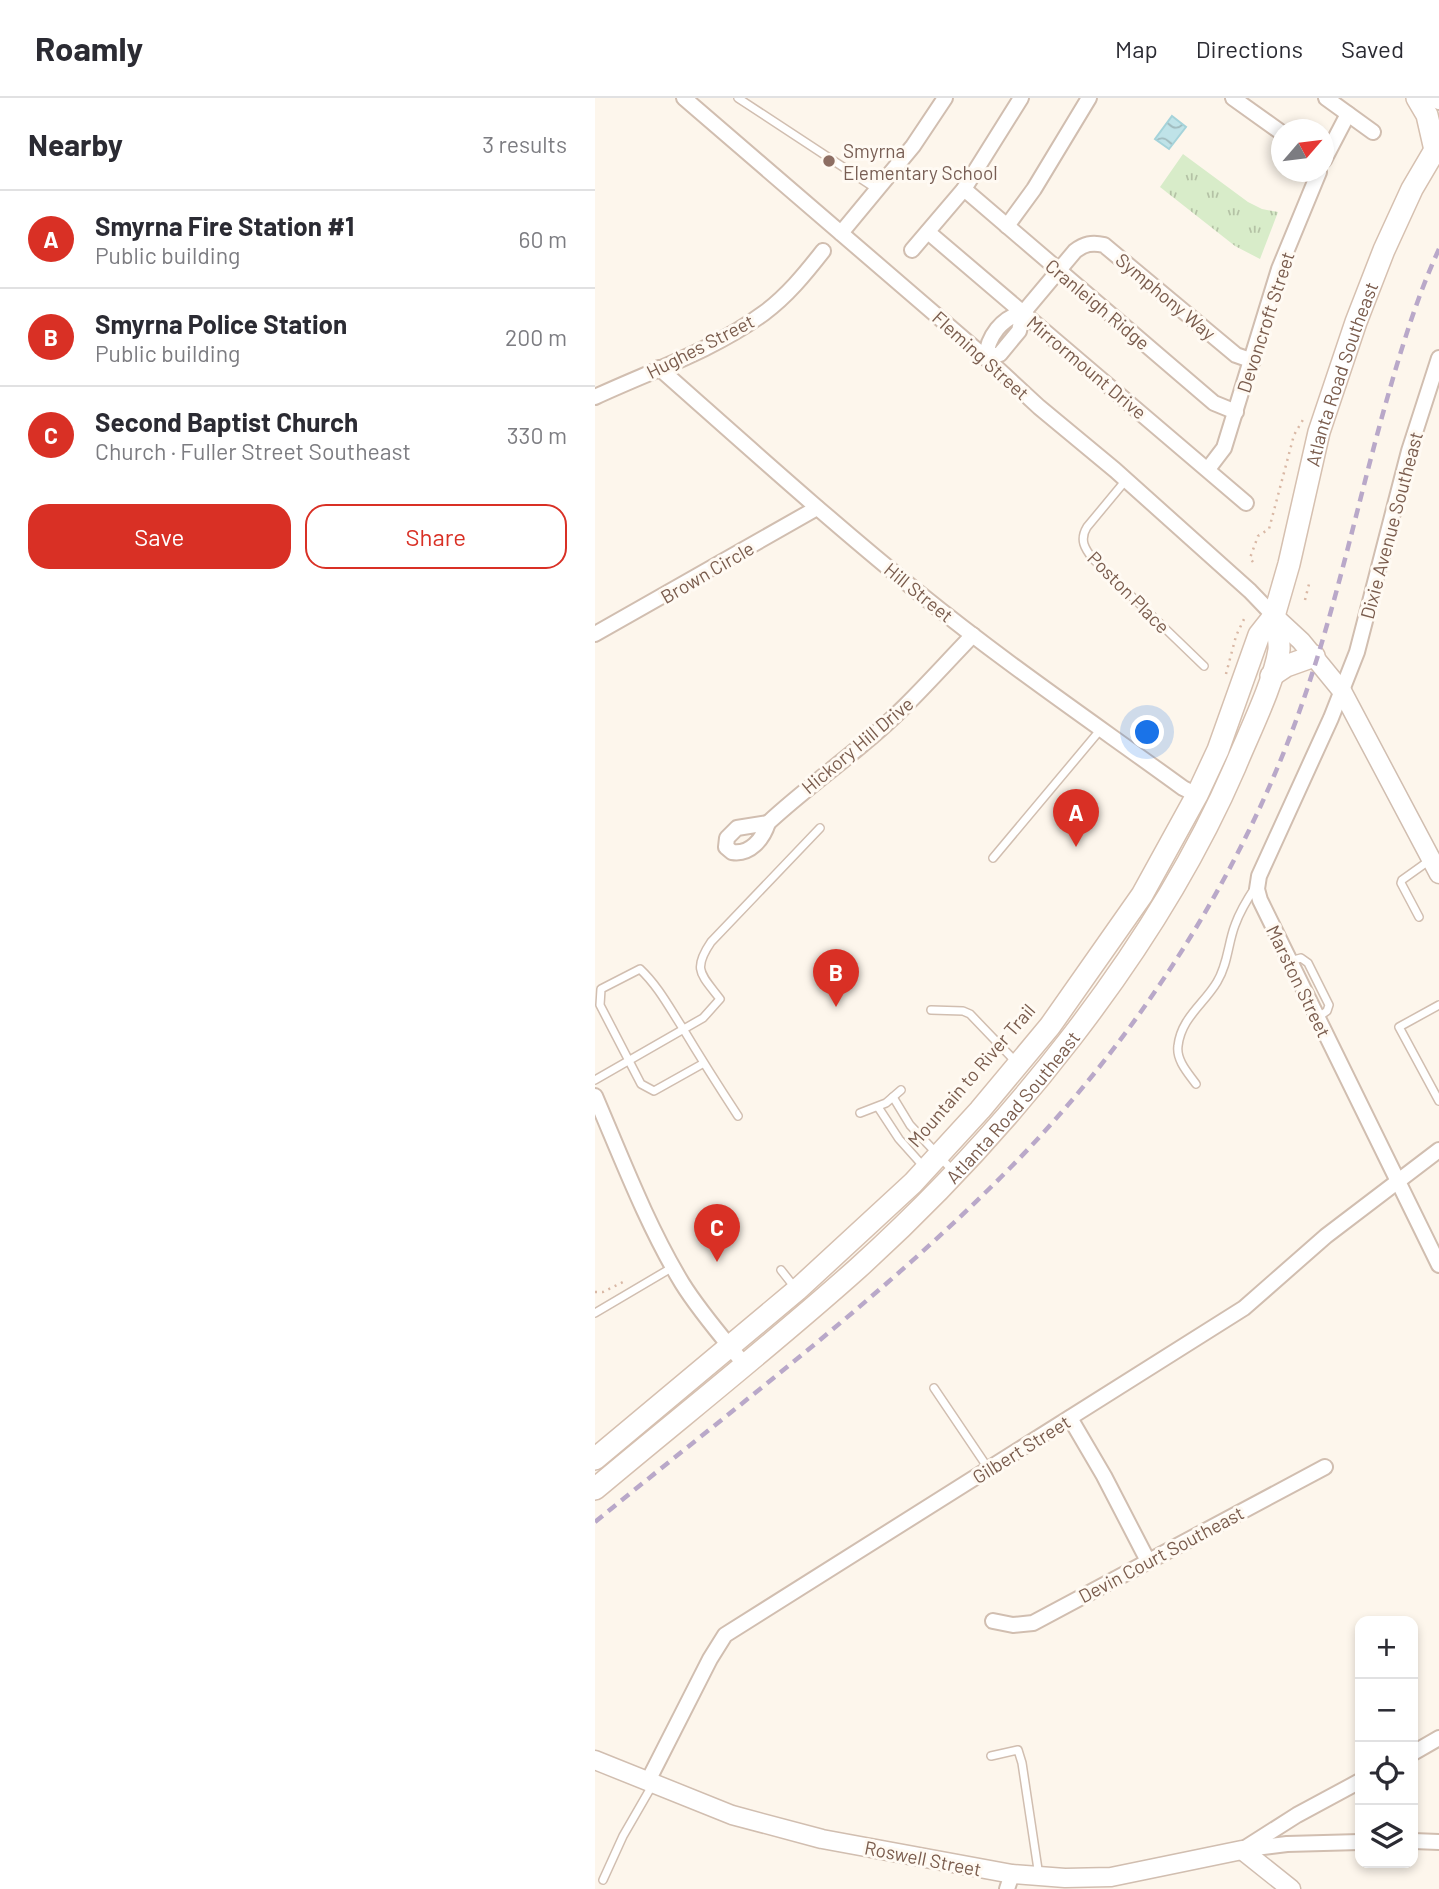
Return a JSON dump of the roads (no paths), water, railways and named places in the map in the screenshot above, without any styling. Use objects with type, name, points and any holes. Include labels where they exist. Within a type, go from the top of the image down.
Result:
[{"type":"main road","points":[[1417,98],[1427,115],[1437,146]]},
{"type":"main road","name":"Atlanta Road Southeast","points":[[595,1489],[858,1268],[955,1172],[1035,1082],[1140,940],[1193,854],[1217,806],[1271,676],[1279,648],[1274,616],[1319,432],[1356,322],[1406,202],[1437,146]]},
{"type":"main road","name":"Atlanta Road Southeast","points":[[595,1459],[843,1249],[932,1162],[1019,1064],[1121,927],[1164,858],[1217,750],[1259,635],[1274,616]]},
{"type":"main road","points":[[1271,676],[1286,666],[1314,656]]},
{"type":"street","name":"Fleming Street","points":[[684,98],[986,358],[1039,407],[1126,479],[1274,616]]},
{"type":"street","points":[[841,233],[913,146],[945,98]]},
{"type":"street","points":[[912,250],[964,189],[1021,98]]},
{"type":"street","points":[[1007,226],[1034,189],[1089,98]]},
{"type":"street","points":[[1233,98],[1271,125]]},
{"type":"street","points":[[1326,98],[1373,132]]},
{"type":"street","points":[[1429,98],[1439,102]]},
{"type":"street","points":[[1334,141],[1348,114]]},
{"type":"street","name":"Devoncroft Street","points":[[1208,469],[1224,448],[1253,361],[1279,269],[1315,182]]},
{"type":"street","name":"Cranleigh Ridge","points":[[964,189],[1214,403],[1235,412]]},
{"type":"street","name":"Mirrormount Drive","points":[[928,232],[1246,503]]},
{"type":"street","name":"Symphony Way","points":[[986,358],[986,343],[1009,316],[1023,313],[1083,245],[1097,243],[1104,245],[1235,355],[1253,361]]},
{"type":"street","name":"Hughes Street","points":[[595,397],[722,339],[764,313],[795,285],[823,251]]},
{"type":"street","name":"Dixie Avenue Southeast","points":[[1342,691],[1357,652],[1409,451],[1439,358]]},
{"type":"street","name":"Hill Street","points":[[659,368],[817,508],[921,595],[1183,788],[1197,795]]},
{"type":"street","name":"Brown Circle","points":[[595,634],[817,508]]},
{"type":"street","points":[[1274,616],[1295,635],[1342,691],[1435,867]]},
{"type":"street","name":"Hickory Hill Drive","points":[[768,823],[800,793],[895,716],[974,635]]},
{"type":"street","points":[[1258,882],[1342,691]]},
{"type":"street","name":"Marston Street","points":[[1258,882],[1260,900],[1439,1265]]},
{"type":"street","points":[[595,1096],[673,1267],[697,1306],[745,1365]]},
{"type":"street","name":"Gilbert Street","points":[[651,1782],[710,1659],[725,1635],[1244,1308],[1326,1236],[1439,1150]]},
{"type":"street","points":[[1070,1418],[1148,1561]]},
{"type":"street","name":"Devin Court Southeast","points":[[993,1621],[1013,1625],[1033,1623],[1325,1467]]},
{"type":"street","points":[[1418,1749],[1439,1738]]},
{"type":"street","name":"Roswell Street","points":[[595,1760],[731,1815],[1011,1884],[1039,1876],[1111,1877],[1242,1850]]},
{"type":"street","points":[[1242,1850],[1297,1815],[1355,1784]]},
{"type":"street","points":[[1418,1841],[1439,1842]]},
{"type":"street","points":[[1242,1850],[1287,1844],[1355,1842]]},
{"type":"street","points":[[1242,1850],[1291,1889]]},
{"type":"lane","points":[[738,98],[878,190]]},
{"type":"lane","name":"Poston Place","points":[[1126,479],[1083,533],[1084,545],[1093,559],[1204,666]]},
{"type":"lane","points":[[993,858],[1101,728]]},
{"type":"lane","points":[[1197,795],[1217,806]]},
{"type":"lane","points":[[595,1080],[703,1018],[720,999],[702,975],[699,965],[701,956],[820,828]]},
{"type":"lane","points":[[1419,917],[1401,883],[1402,880],[1435,867]]},
{"type":"lane","points":[[1196,1084],[1181,1062],[1177,1049],[1181,1031],[1189,1015],[1216,983],[1226,963],[1234,926],[1258,882]]},
{"type":"lane","points":[[1121,927],[1140,940]]},
{"type":"lane","points":[[704,1063],[654,1091],[641,1084],[600,1005],[601,989],[640,969],[653,981],[738,1116]]},
{"type":"lane","points":[[1439,1005],[1399,1027],[1439,1101]]},
{"type":"lane","points":[[931,1010],[963,1011],[970,1014],[1019,1064]]},
{"type":"lane","points":[[860,1113],[878,1107],[901,1090]]},
{"type":"lane","points":[[893,1097],[932,1162]]},
{"type":"lane","points":[[878,1107],[899,1139],[932,1162],[955,1172]]},
{"type":"lane","points":[[595,1313],[673,1267]]},
{"type":"lane","points":[[781,1270],[797,1290]]},
{"type":"lane","points":[[934,1388],[989,1469]]},
{"type":"lane","points":[[992,1756],[1018,1750],[1039,1876]]},
{"type":"lane","points":[[603,1880],[651,1782]]},
{"type":"water","points":[[1172,116],[1186,127],[1169,149],[1155,139]]},
{"type":"railway","points":[[595,1522],[807,1351],[961,1216],[1055,1120],[1097,1070],[1175,962],[1210,905],[1241,846],[1294,726],[1332,607],[1397,366],[1439,249]]},
{"type":"place","name":"Smyrna Elementary School","points":[[829,161]]},
{"type":"place","name":"Smyrna Fire Station #1","points":[[1076,847]]},
{"type":"place","name":"Smyrna Police Station","points":[[836,1007]]},
{"type":"place","name":"Second Baptist Church","points":[[717,1262]]}]
